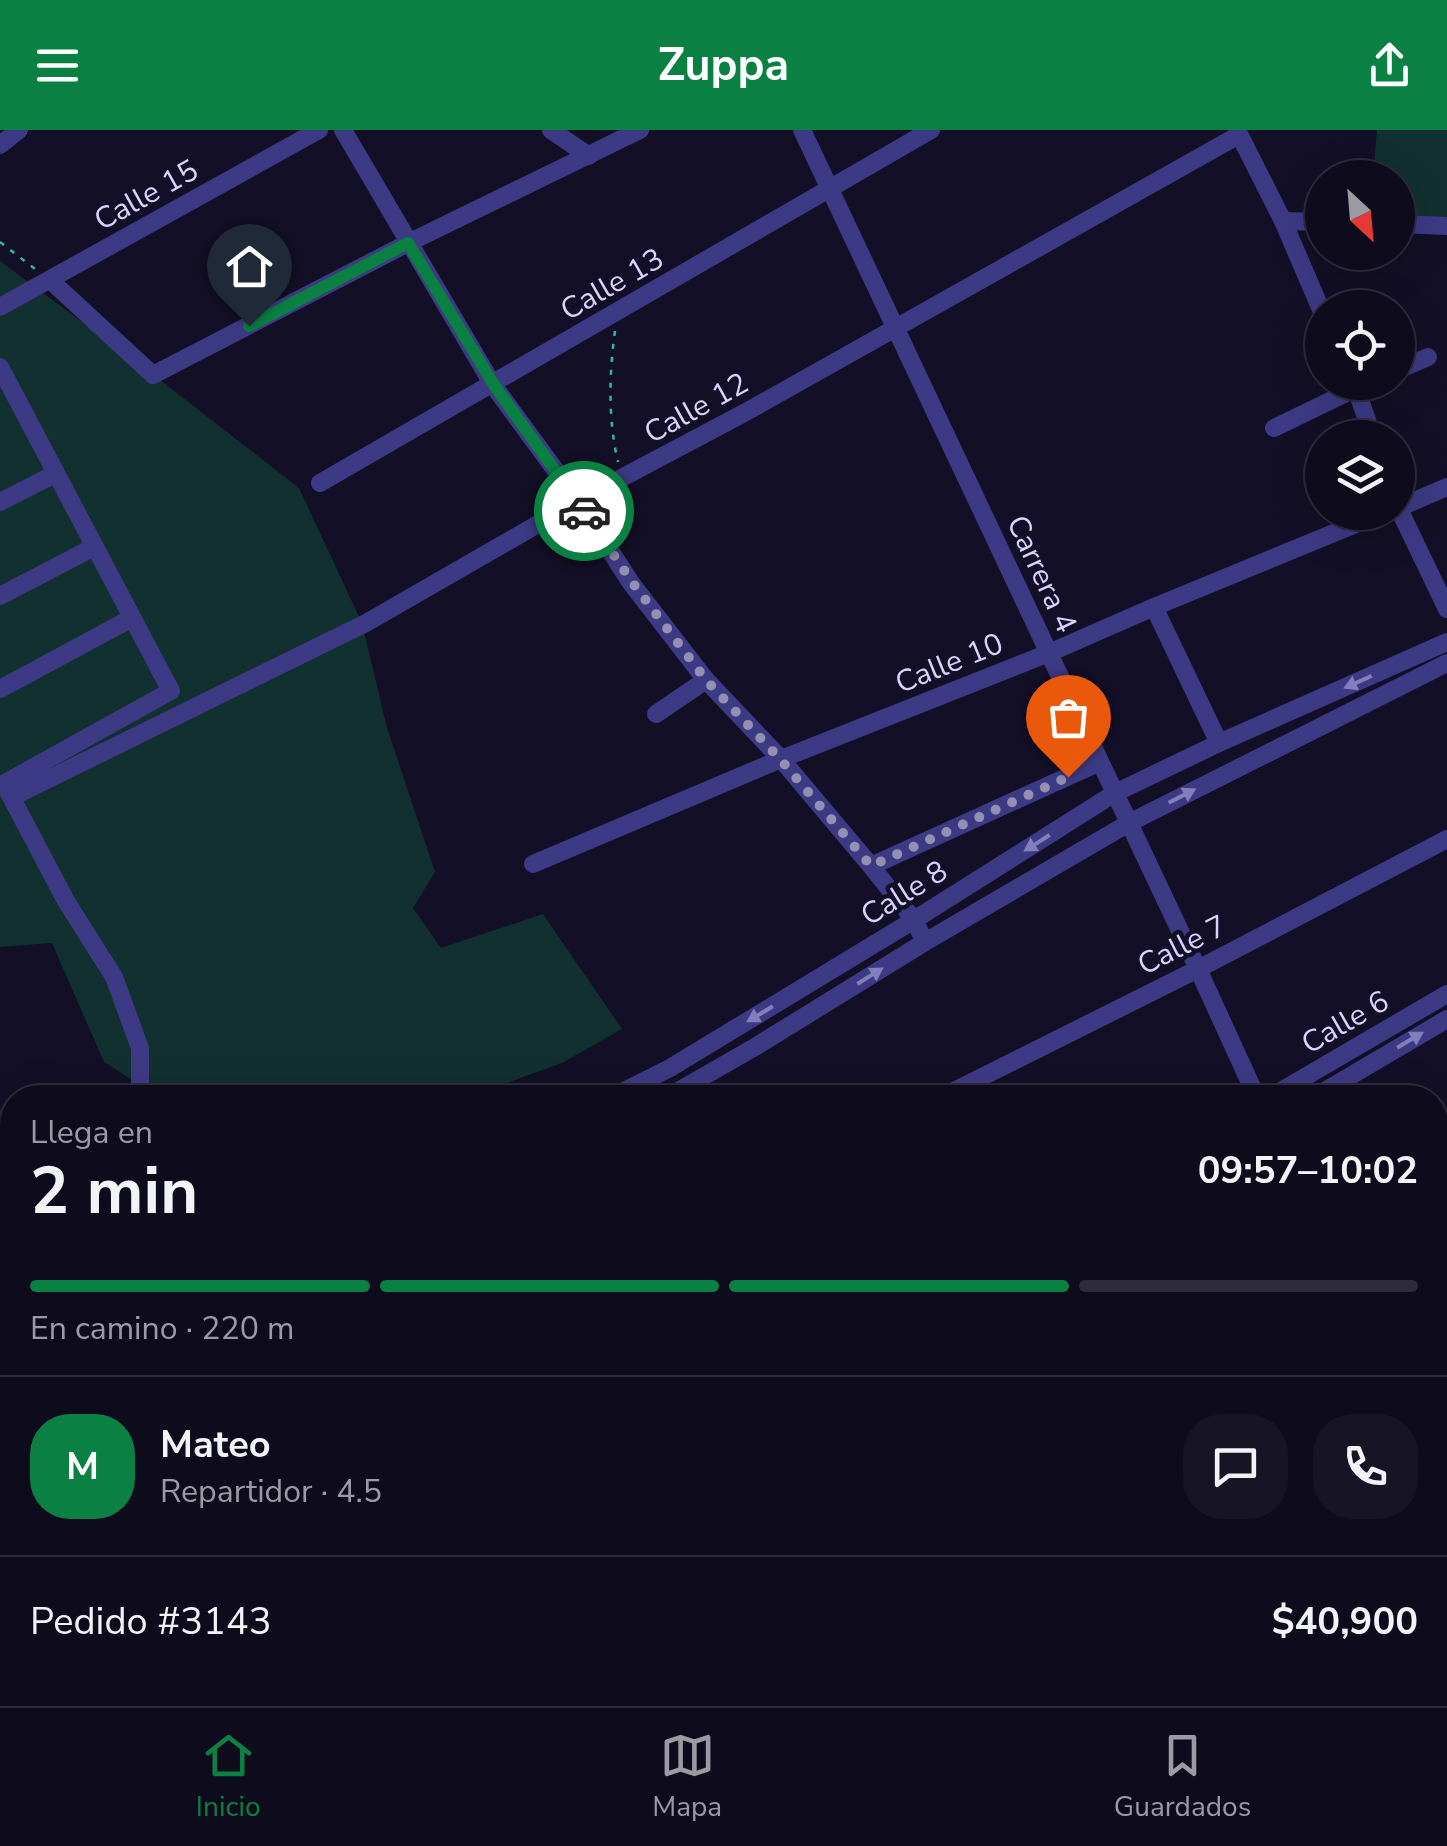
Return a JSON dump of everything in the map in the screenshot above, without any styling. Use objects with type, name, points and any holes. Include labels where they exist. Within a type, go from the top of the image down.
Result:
[{"type":"street","name":"Calle 15","points":[[0,307],[319,130]]},
{"type":"street","points":[[342,130],[494,385],[632,582],[706,680],[871,866],[914,920],[925,942]]},
{"type":"street","points":[[551,130],[589,156]]},
{"type":"street","points":[[50,280],[154,375],[408,243],[640,130]]},
{"type":"street","name":"Carrera 4","points":[[802,130],[1250,1085]]},
{"type":"street","name":"Calle 13","points":[[320,484],[931,130]]},
{"type":"street","points":[[0,145],[16,131]]},
{"type":"street","points":[[1238,132],[1312,290]]},
{"type":"street","name":"Calle 12","points":[[5,785],[366,623],[1238,132]]},
{"type":"street","points":[[1282,221],[1305,222]]},
{"type":"street","points":[[1415,225],[1447,226]]},
{"type":"street","points":[[1415,363],[1428,357]]},
{"type":"street","points":[[0,368],[8,403],[54,474],[171,691],[5,785],[66,902],[114,977],[140,1048],[140,1085]]},
{"type":"street","points":[[1274,428],[1329,400]]},
{"type":"street","points":[[0,502],[54,474]]},
{"type":"street","points":[[1415,500],[1447,487]]},
{"type":"street","name":"Calle 10","points":[[534,864],[1341,530]]},
{"type":"street","points":[[1409,530],[1447,609]]},
{"type":"street","points":[[0,596],[94,547]]},
{"type":"street","points":[[1154,607],[1218,744]]},
{"type":"street","points":[[0,689],[132,618]]},
{"type":"street","name":"Calle 8","points":[[636,1085],[914,920],[1115,793],[1447,642]]},
{"type":"street","name":"Calle 8","points":[[694,1085],[925,942],[1129,823],[1447,662]]},
{"type":"street","points":[[656,714],[706,680]]},
{"type":"street","points":[[871,866],[1100,762]]},
{"type":"street","name":"Calle 7","points":[[966,1085],[1447,839]]},
{"type":"street","name":"Calle 6","points":[[1293,1085],[1447,994]]},
{"type":"street","name":"Calle 6","points":[[1334,1085],[1447,1019]]},
{"type":"street","points":[[1350,1052],[1359,1070]]},
{"type":"street","points":[[670,1068],[675,1085]]},
{"type":"path","points":[[0,242],[50,280]]},
{"type":"path","points":[[621,310],[611,357],[612,407],[614,445],[626,477]]},
{"type":"green space","points":[[1377,130],[1447,130],[1447,224],[1415,221],[1415,160],[1374,160]]},
{"type":"green space","points":[[0,261],[299,488],[362,623],[387,728],[435,872],[413,908],[441,948],[543,914],[622,1029],[562,1063],[501,1085],[140,1085],[104,1062],[52,943],[0,947]]},
{"type":"way so far","points":[[584,511],[706,680],[871,866],[1068,777]]},
{"type":"route","points":[[249,326],[408,243],[494,385],[584,511]]}]
